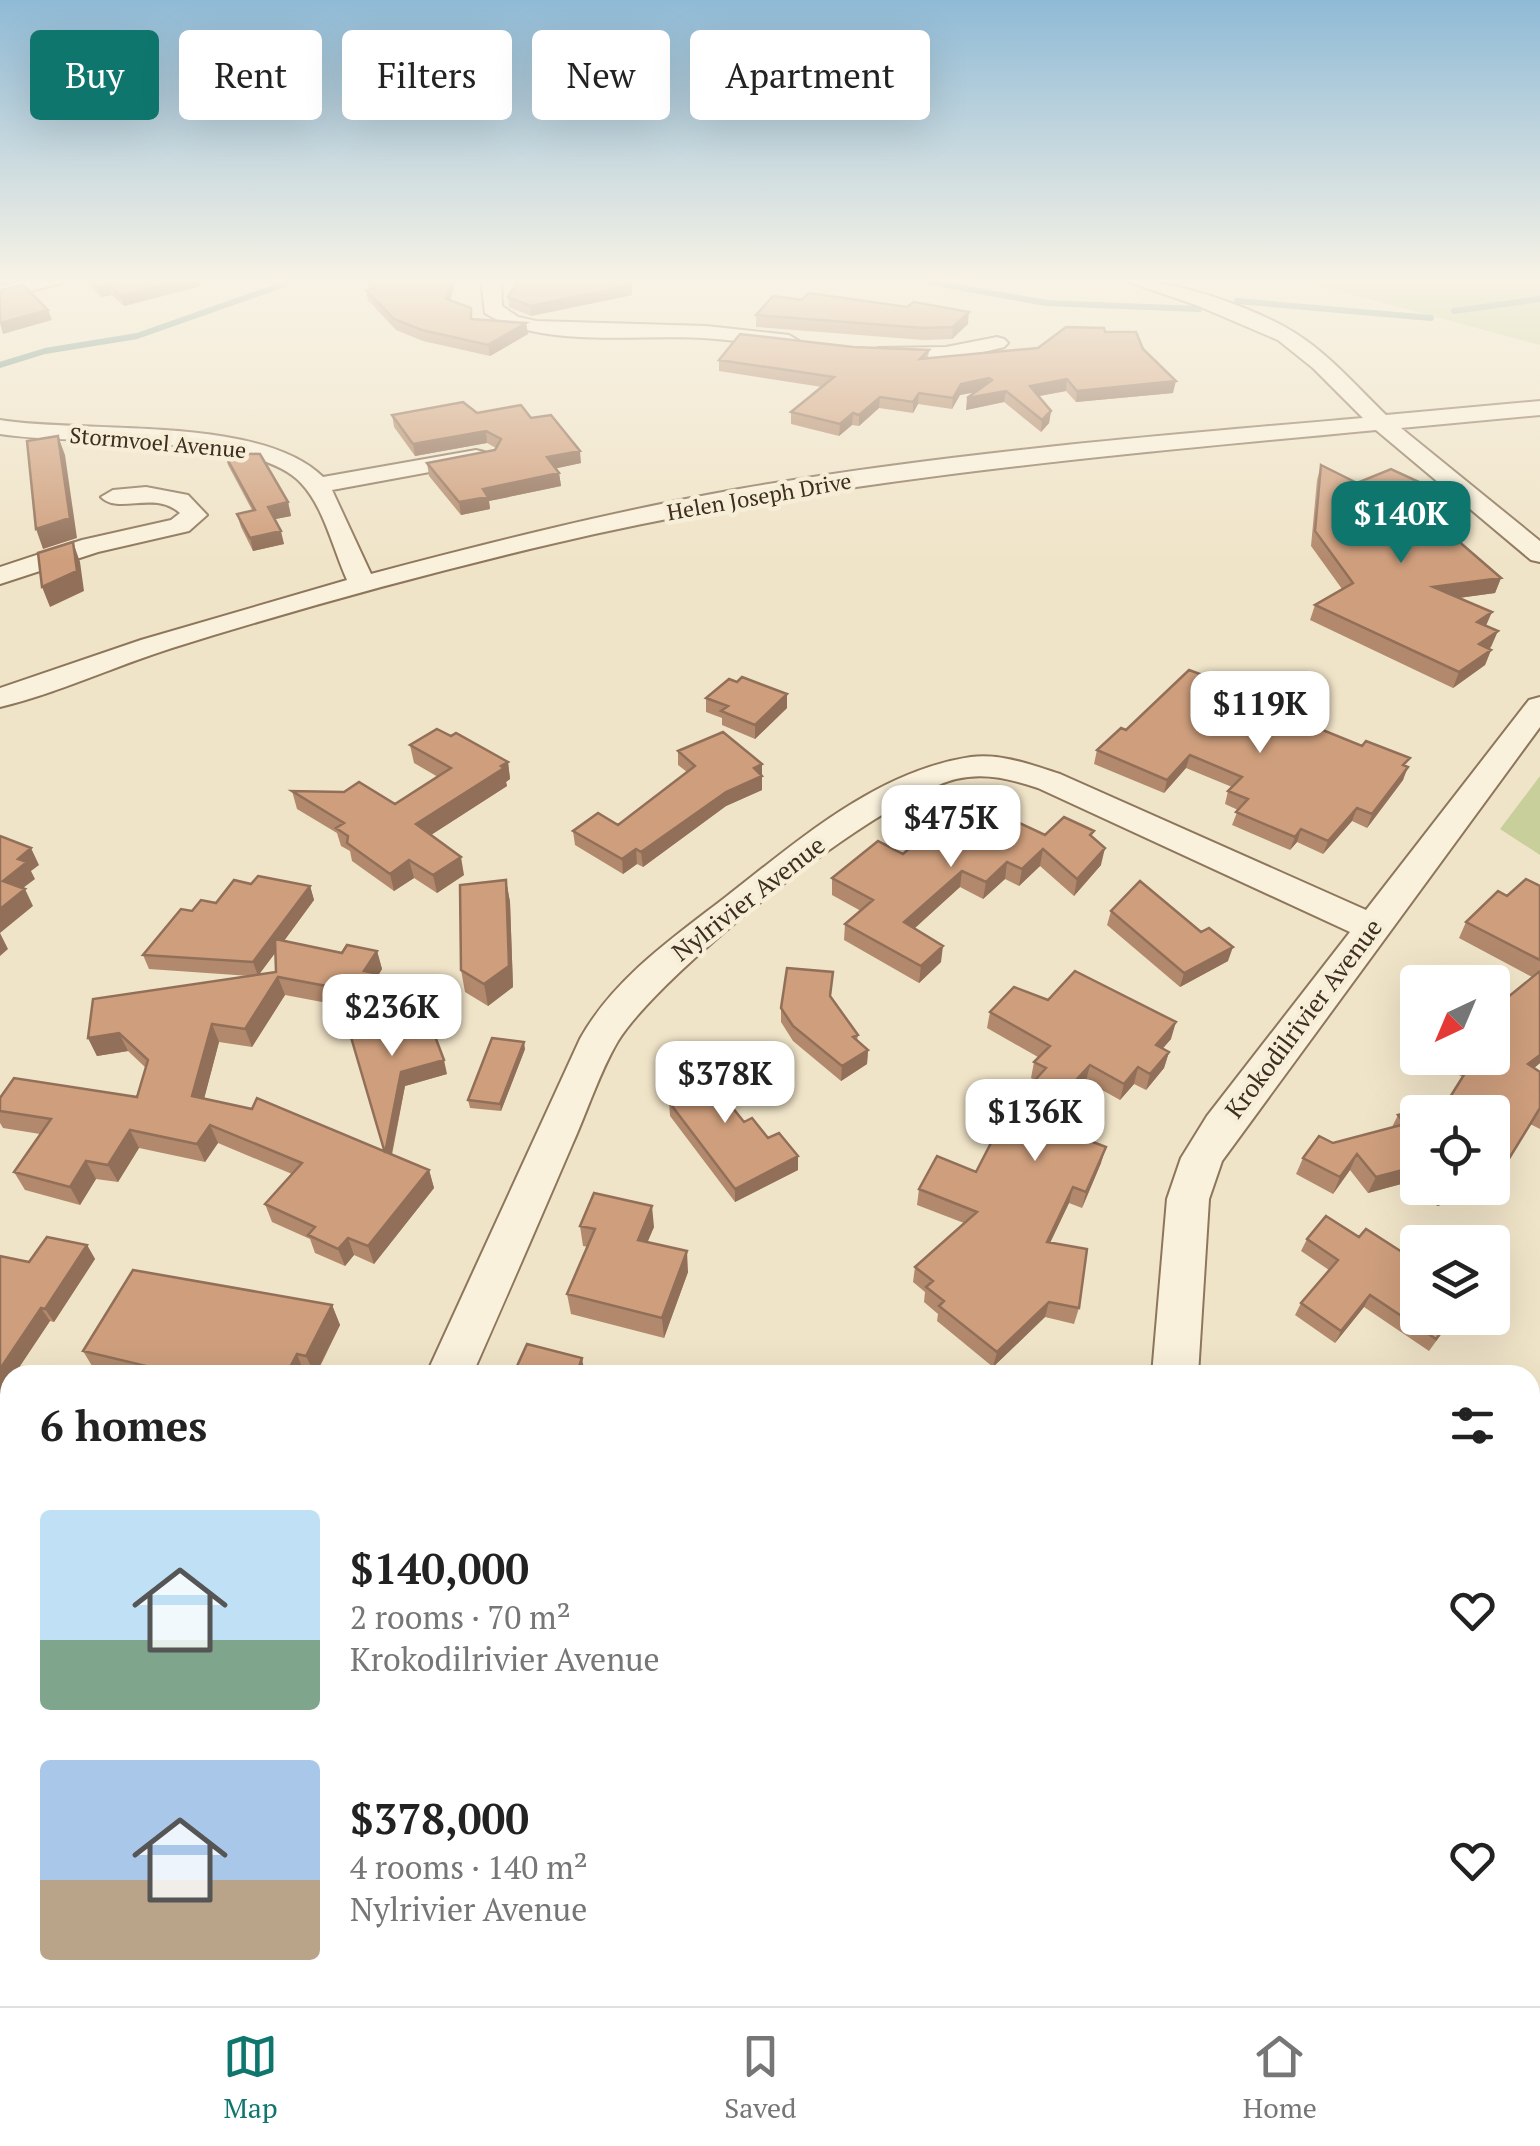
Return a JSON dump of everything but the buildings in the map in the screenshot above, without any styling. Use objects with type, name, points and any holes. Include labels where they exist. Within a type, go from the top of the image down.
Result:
[{"type":"street","points":[[1331,373],[1382,424],[1536,547]]},
{"type":"street","name":"Helen Joseph Drive","points":[[0,698],[362,584],[596,526],[783,489],[966,465],[1540,408]]},
{"type":"street","name":"Stormvoel Avenue","points":[[0,427],[33,433],[182,441],[260,450],[300,467],[316,486],[362,584]]},
{"type":"street","points":[[4,454],[33,433]]},
{"type":"street","points":[[316,486],[488,454]]},
{"type":"street","points":[[0,576],[116,539],[180,526],[194,515],[183,501],[168,496],[112,488],[116,539]]},
{"type":"street","name":"Krokodilrivier Avenue","points":[[1176,1365],[1188,1199],[1202,1158],[1221,1127],[1540,706]]},
{"type":"street","name":"Nylrivier Avenue","points":[[453,1365],[599,1039],[623,1006],[669,960],[806,852],[872,807],[943,773],[974,766],[1008,768],[1049,781],[1371,927]]},
{"type":"green space","points":[[1540,776],[1540,855],[1500,829]]}]
